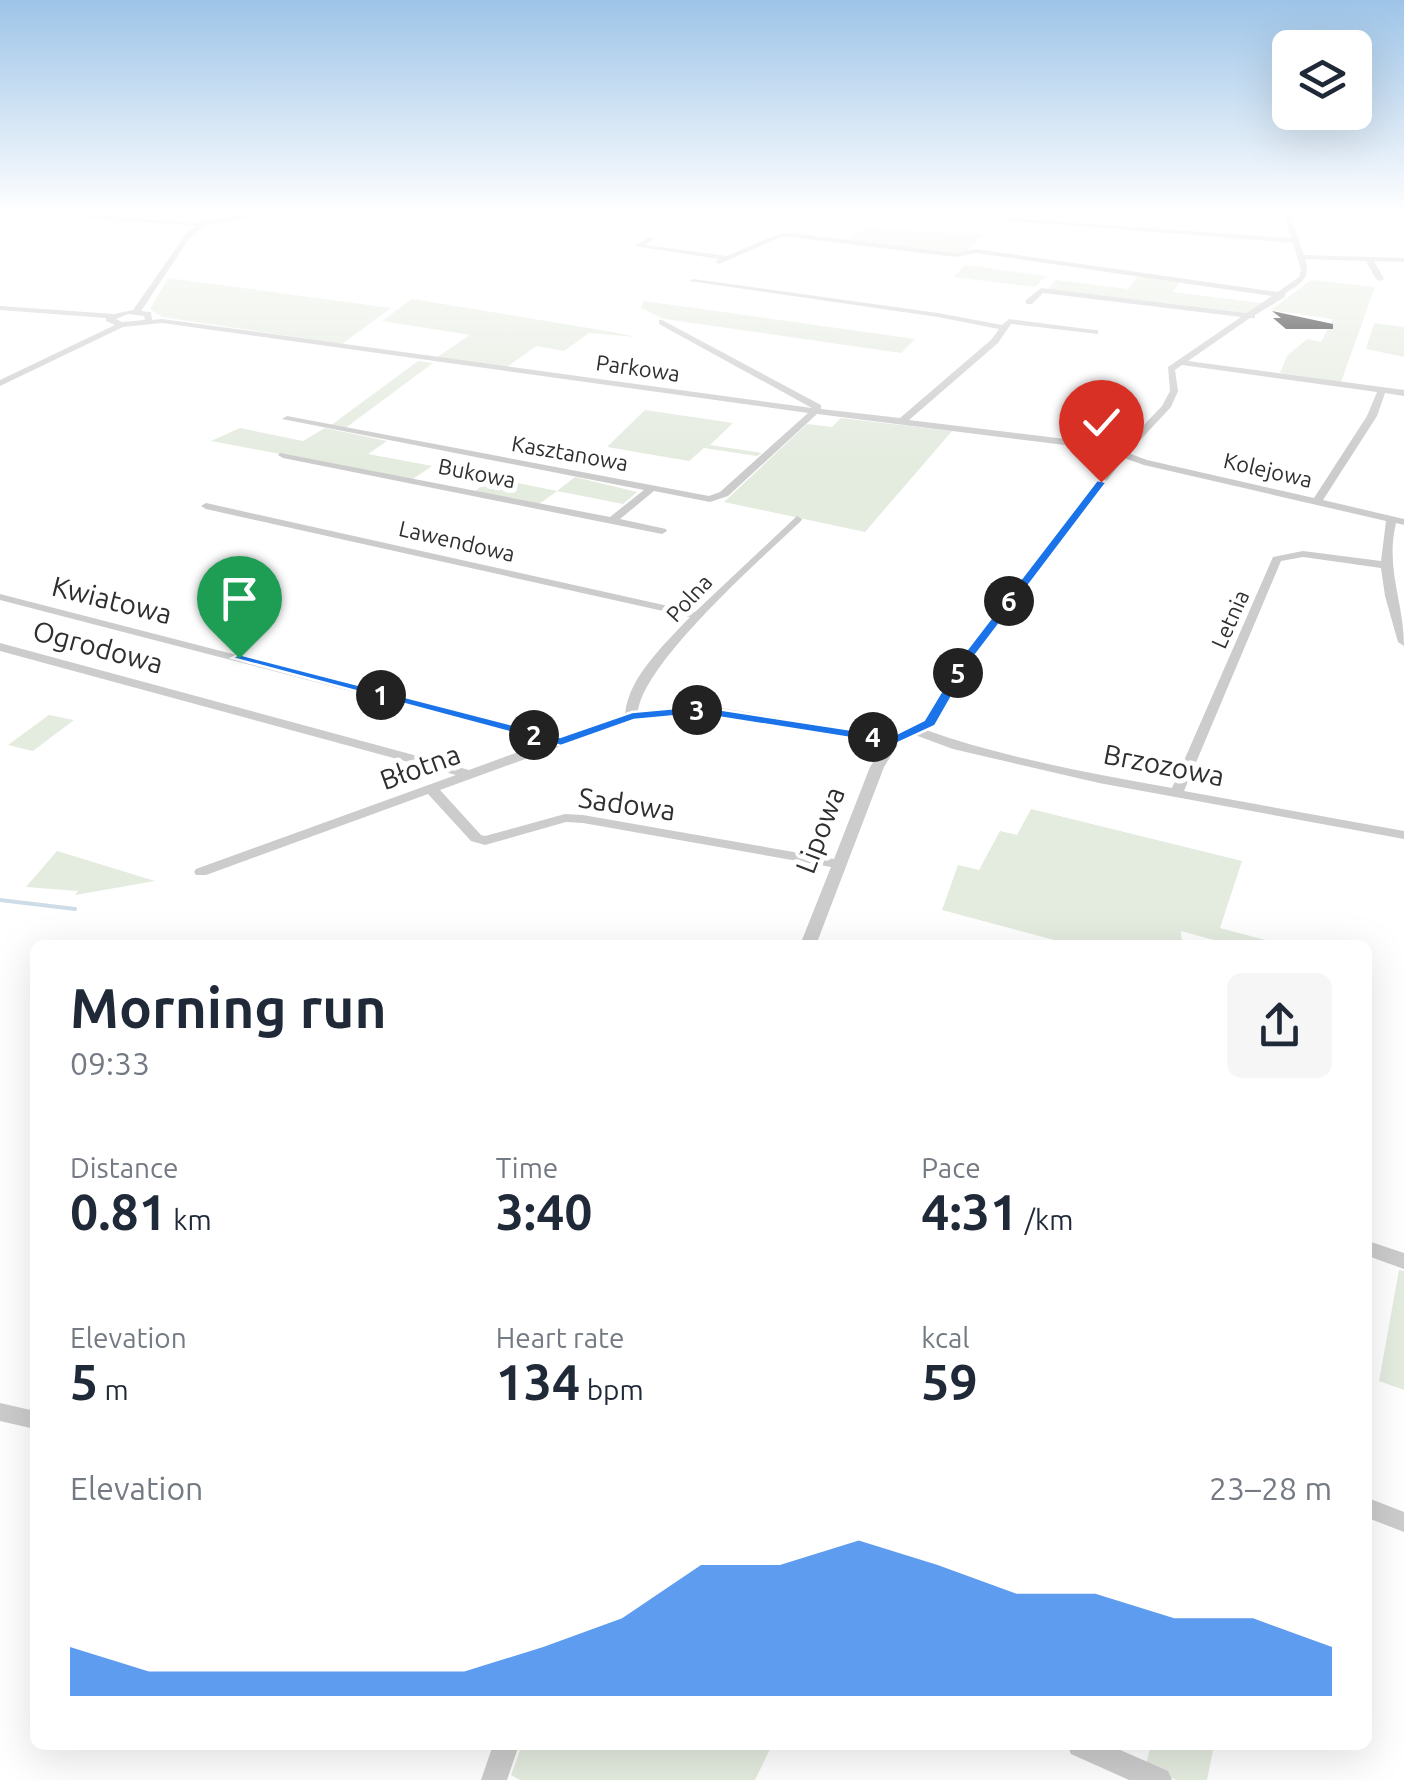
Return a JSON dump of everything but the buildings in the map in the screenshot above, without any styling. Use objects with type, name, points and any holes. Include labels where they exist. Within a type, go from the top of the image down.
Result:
[{"type":"street","points":[[136,312],[147,295]]},
{"type":"street","points":[[790,295],[1001,327]]},
{"type":"street","points":[[1029,302],[1037,295]]},
{"type":"street","points":[[1083,295],[1252,316]]},
{"type":"street","points":[[894,740],[930,723],[970,655],[1123,454],[1170,399],[1174,391],[1172,369],[1178,362],[1282,295]]},
{"type":"street","points":[[0,308],[112,316],[148,314],[148,319],[121,325],[0,383]]},
{"type":"street","points":[[112,316],[109,321],[121,325]]},
{"type":"street","name":"Parkowa","points":[[148,319],[828,413],[1092,445],[1123,454]]},
{"type":"street","points":[[901,422],[995,341],[1001,327],[1009,321],[1095,332]]},
{"type":"street","points":[[662,322],[828,413]]},
{"type":"street","points":[[1178,362],[1404,393]]},
{"type":"street","points":[[1317,502],[1372,416],[1382,390]]},
{"type":"street","name":"Kasztanowa","points":[[287,419],[703,498],[720,497],[815,411]]},
{"type":"street","name":"Kolejowa","points":[[1123,454],[1398,521]]},
{"type":"street","name":"Bukowa","points":[[284,455],[662,531]]},
{"type":"street","points":[[612,521],[650,488]]},
{"type":"street","name":"Lawendowa","points":[[206,506],[699,616]]},
{"type":"street","name":"Polna","points":[[632,716],[628,710],[639,686],[699,616],[797,519]]},
{"type":"street","points":[[1398,521],[1384,545],[1384,565],[1404,642]]},
{"type":"street","name":"Letnia","points":[[1176,794],[1277,559],[1303,554],[1384,565]]},
{"type":"street","name":"Kwiatowa","points":[[0,597],[561,742]]},
{"type":"street","name":"Ogrodowa","points":[[0,647],[472,775]]},
{"type":"street","name":"Błotna","points":[[200,872],[632,716],[715,711],[894,740]]},
{"type":"street","name":"Brzozowa","points":[[918,731],[990,754],[1176,794],[1404,835]]},
{"type":"street","name":"Lipowa","points":[[810,940],[877,767],[894,740]]},
{"type":"street","name":"Sadowa","points":[[431,789],[476,838],[485,842],[550,822],[582,819],[838,864]]},
{"type":"street","points":[[1372,1250],[1404,1261]]},
{"type":"street","points":[[0,1412],[30,1419]]},
{"type":"street","points":[[1372,1510],[1404,1522]]},
{"type":"street","points":[[494,1780],[504,1750]]},
{"type":"street","points":[[1091,1750],[1160,1780]]},
{"type":"shaded area","points":[[158,295],[295,295],[391,308],[342,344],[162,317],[150,309]]},
{"type":"shaded area","points":[[1099,295],[1198,295],[1262,303],[1248,313]]},
{"type":"shaded area","points":[[1291,295],[1372,295],[1341,382],[1280,373],[1287,356],[1307,339],[1321,342],[1333,319],[1271,310]]},
{"type":"shaded area","points":[[412,299],[636,337],[589,333],[564,351],[536,346],[507,367],[436,358],[470,335],[382,321]]},
{"type":"shaded area","points":[[644,301],[915,339],[901,353],[664,319],[641,308]]},
{"type":"shaded area","points":[[1374,323],[1404,327],[1404,357],[1366,349]]},
{"type":"shaded area","points":[[418,361],[433,363],[344,429],[330,426]]},
{"type":"shaded area","points":[[645,410],[733,423],[710,445],[762,453],[757,456],[704,448],[689,461],[607,447]]},
{"type":"shaded area","points":[[841,418],[952,431],[865,532],[724,502],[807,424],[832,427]]},
{"type":"shaded area","points":[[240,428],[303,441],[325,428],[387,441],[368,454],[432,466],[413,479],[211,441]]},
{"type":"shaded area","points":[[575,477],[637,492],[623,504],[557,491]]},
{"type":"shaded area","points":[[493,478],[557,491],[539,504],[475,491]]},
{"type":"shaded area","points":[[49,715],[74,720],[33,751],[8,745]]},
{"type":"shaded area","points":[[1031,809],[1242,861],[1220,928],[1265,940],[1214,940],[1181,931],[1182,940],[1054,940],[942,910],[958,865],[979,870],[1000,831],[1017,835]]},
{"type":"shaded area","points":[[57,851],[155,881],[75,895],[78,891],[26,887]]},
{"type":"shaded area","points":[[1399,1270],[1404,1271],[1404,1390],[1379,1381]]},
{"type":"shaded area","points":[[520,1750],[770,1750],[755,1780],[520,1780],[511,1775]]},
{"type":"shaded area","points":[[1150,1750],[1213,1750],[1207,1780],[1177,1780],[1145,1768]]},
{"type":"waterway","points":[[0,900],[75,909]]},
{"type":"route","points":[[239,658],[561,742],[632,716],[698,710],[894,740],[930,723],[970,655],[1101,482]]}]
